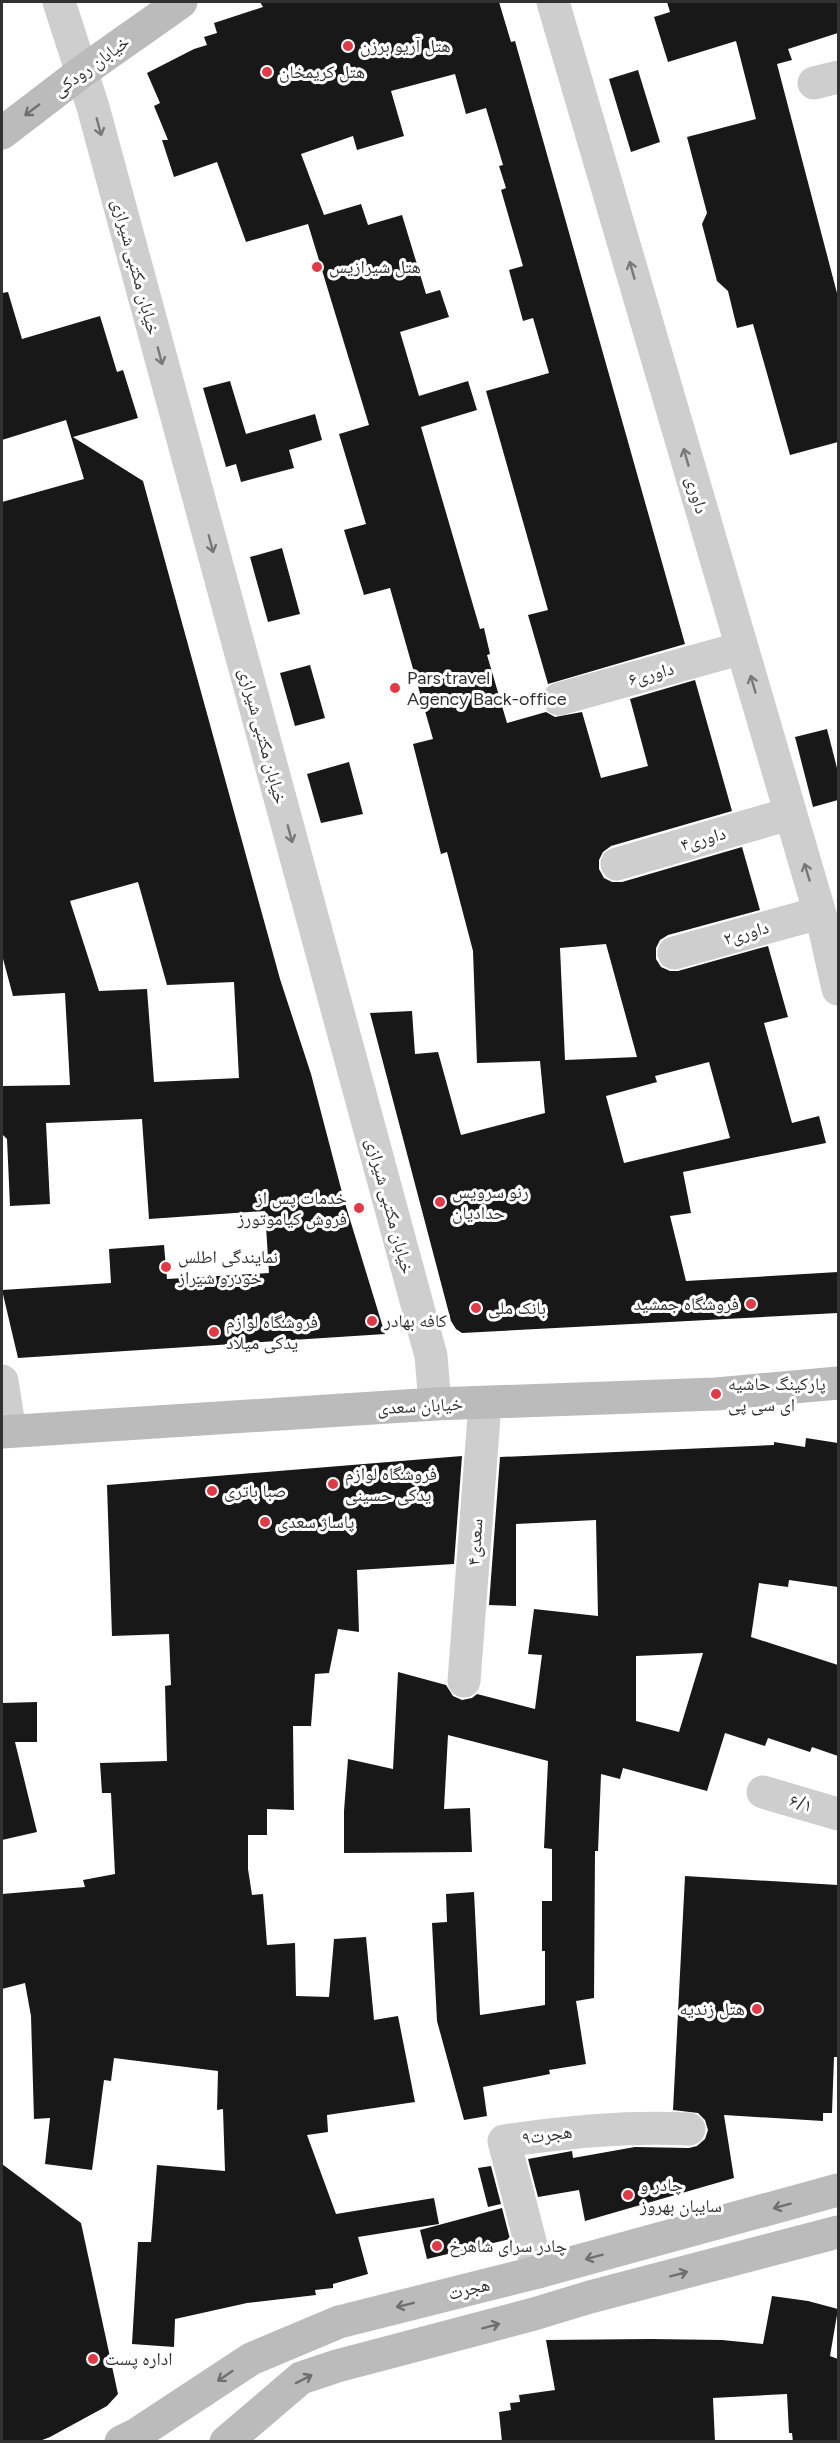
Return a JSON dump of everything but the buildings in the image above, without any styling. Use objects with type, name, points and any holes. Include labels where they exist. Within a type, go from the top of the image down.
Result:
[{"type":"main road","name":"خیابان رودکی","points":[[2,133],[83,71],[181,2]]},
{"type":"main road","name":"خیابان سعدی","points":[[6,1431],[435,1404],[716,1394],[838,1383]]},
{"type":"main road","name":"هجرت","points":[[122,2442],[251,2359],[339,2322],[538,2272],[838,2190]]},
{"type":"main road","points":[[226,2442],[301,2378],[838,2232]]},
{"type":"street","name":"خیابان مکتبی شیرازی","points":[[59,2],[83,71],[428,1344],[435,1404]]},
{"type":"street","name":"داوری","points":[[553,2],[789,814],[827,923],[838,989]]},
{"type":"street","name":"داوری۶","points":[[559,699],[742,648]]},
{"type":"street","name":"داوری۴","points":[[617,864],[789,814]]},
{"type":"street","name":"داوری۲","points":[[674,953],[827,923]]},
{"type":"street","points":[[2,1381],[6,1431]]},
{"type":"street","name":"سعدی۴","points":[[464,1681],[485,1403]]},
{"type":"street","name":"۶/۱","points":[[763,1792],[838,1814]]},
{"type":"street","name":"هجرت۹","points":[[538,2272],[504,2141],[593,2129],[642,2126],[689,2129]]},
{"type":"place","name":"هتل آریو برزن","points":[[348,46]]},
{"type":"place","name":"هتل کریمخان","points":[[267,72]]},
{"type":"place","name":"هتل شیرازیس","points":[[317,267]]},
{"type":"place","name":"Pars travel Agency Back-office","points":[[395,688]]},
{"type":"place","name":"رنو سرويس حداديان","points":[[440,1202]]},
{"type":"place","name":"خدمات پس از فروش کیاموتورز","points":[[359,1208]]},
{"type":"place","name":"نمایندگی اطلس خودرو شیراز","points":[[166,1267]]},
{"type":"place","name":"فروشگاه جمشید","points":[[751,1304]]},
{"type":"place","name":"بانک ملی","points":[[476,1308]]},
{"type":"place","name":"کافه بهادر","points":[[372,1321]]},
{"type":"place","name":"فروشگاه لوازم یدکی میلاد","points":[[214,1332]]},
{"type":"place","name":"پارکینگ حاشیه ای سی پی","points":[[716,1394]]},
{"type":"place","name":"فروشگاه لوازم یدکی حسینی","points":[[333,1484]]},
{"type":"place","name":"صبا باتری","points":[[212,1491]]},
{"type":"place","name":"پاساژ سعدی","points":[[265,1522]]},
{"type":"place","name":"هتل زندیه","points":[[757,2009]]},
{"type":"place","name":"چادر و سایبان بهروز","points":[[628,2195]]},
{"type":"place","name":"چادر سرای شاهرخ","points":[[437,2246]]},
{"type":"place","name":"اداره پست","points":[[93,2359]]}]
